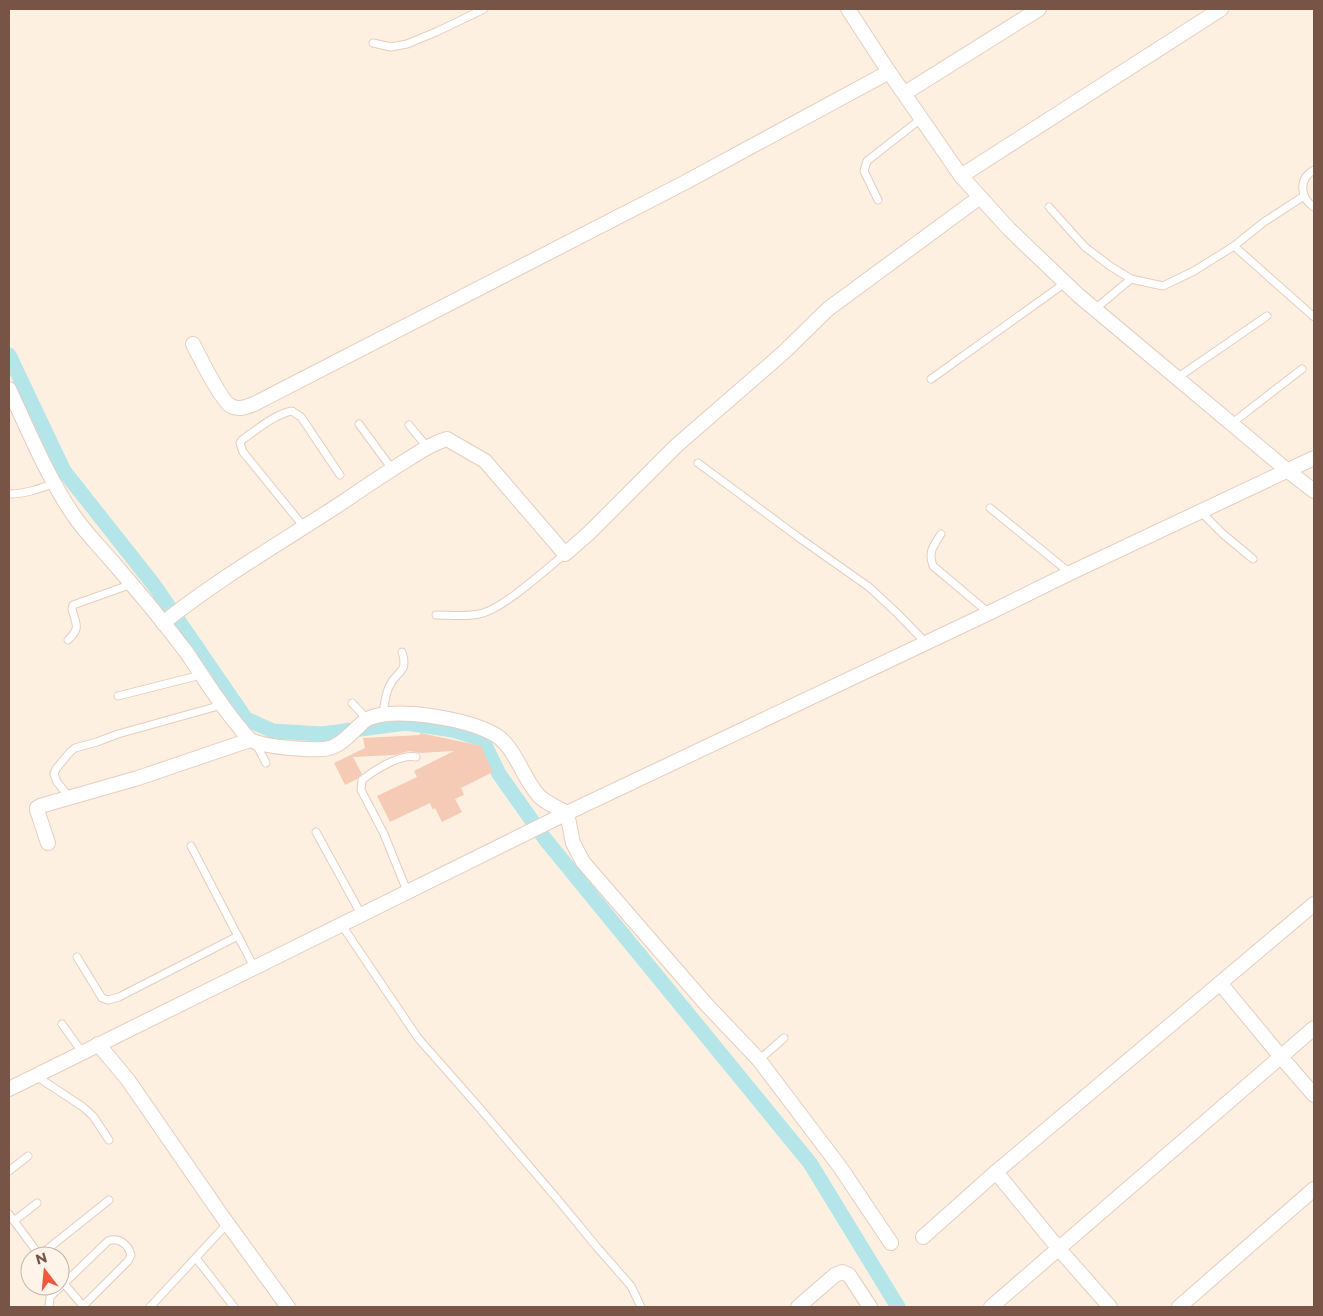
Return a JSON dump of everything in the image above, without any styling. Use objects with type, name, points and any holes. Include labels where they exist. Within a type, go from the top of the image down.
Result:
[{"type":"street","points":[[848,9],[961,176],[1009,229],[1095,309],[1231,424],[1314,491]]},
{"type":"street","points":[[905,93],[1039,9]]},
{"type":"street","points":[[961,176],[1221,9]]},
{"type":"street","points":[[193,344],[230,406],[241,408],[254,404],[682,184],[889,72]]},
{"type":"street","points":[[166,620],[264,552],[392,469],[436,442],[447,439],[485,461],[565,554],[589,533],[676,446],[782,353],[828,309],[980,197]]},
{"type":"street","points":[[9,390],[61,496],[78,522],[166,620],[222,705],[252,740],[266,744],[307,749],[325,749],[338,745],[362,723],[383,715],[421,715],[452,719],[492,733],[505,742],[539,796],[546,802],[567,812]]},
{"type":"street","points":[[9,1089],[567,812],[1314,458]]},
{"type":"street","points":[[48,843],[37,808],[138,778],[252,740]]},
{"type":"street","points":[[567,812],[573,843],[583,862],[704,1003],[759,1060],[840,1167],[891,1243]]},
{"type":"street","points":[[922,1237],[996,1172],[1314,904]]},
{"type":"street","points":[[1220,983],[1314,1095]]},
{"type":"street","points":[[990,1307],[1314,1028]]},
{"type":"street","points":[[98,1044],[128,1080],[227,1224],[288,1307]]},
{"type":"street","points":[[996,1172],[1059,1249],[1110,1307]]},
{"type":"street","points":[[1179,1307],[1314,1189]]},
{"type":"street","points":[[798,1307],[835,1275],[842,1272],[849,1275],[870,1307]]},
{"type":"lane","points":[[373,42],[391,47],[407,44],[484,9]]},
{"type":"lane","points":[[878,200],[864,171],[867,161],[922,118]]},
{"type":"lane","points":[[1314,170],[1306,176],[1303,187],[1304,196],[1308,204],[1314,207]]},
{"type":"lane","points":[[1049,207],[1086,247],[1110,266],[1131,279],[1163,286],[1194,271],[1234,246],[1264,222],[1304,196]]},
{"type":"lane","points":[[1234,246],[1314,317]]},
{"type":"lane","points":[[1095,309],[1131,279]]},
{"type":"lane","points":[[931,379],[1065,283]]},
{"type":"lane","points":[[1177,378],[1267,316]]},
{"type":"lane","points":[[1231,424],[1302,369]]},
{"type":"lane","points":[[304,527],[243,452],[240,443],[242,440],[278,416],[292,411],[301,417],[340,475]]},
{"type":"lane","points":[[359,424],[392,469]]},
{"type":"lane","points":[[409,425],[427,448]]},
{"type":"lane","points":[[698,463],[869,587],[926,643]]},
{"type":"lane","points":[[9,494],[24,494],[55,484]]},
{"type":"lane","points":[[990,508],[1070,573]]},
{"type":"lane","points":[[1201,512],[1223,534],[1253,559]]},
{"type":"lane","points":[[941,534],[932,548],[930,557],[933,566],[989,613]]},
{"type":"lane","points":[[436,615],[477,615],[489,611],[530,583],[565,554]]},
{"type":"lane","points":[[68,640],[76,633],[77,629],[73,605],[132,584]]},
{"type":"lane","points":[[383,715],[387,689],[403,669],[405,661],[402,652]]},
{"type":"lane","points":[[118,696],[201,675]]},
{"type":"lane","points":[[352,703],[362,723]]},
{"type":"lane","points":[[70,798],[57,782],[54,774],[70,752],[76,748],[118,734],[222,705]]},
{"type":"lane","points":[[252,740],[266,763]]},
{"type":"lane","points":[[408,891],[388,842],[361,790],[362,780],[371,772],[395,761],[407,757],[416,757]]},
{"type":"lane","points":[[316,832],[361,914]]},
{"type":"lane","points":[[191,846],[254,967]]},
{"type":"lane","points":[[341,924],[418,1038],[631,1286],[641,1307]]},
{"type":"lane","points":[[77,957],[102,998],[108,1000],[119,997],[238,936]]},
{"type":"lane","points":[[62,1024],[82,1052]]},
{"type":"lane","points":[[759,1060],[784,1038]]},
{"type":"lane","points":[[36,1076],[83,1107],[93,1116],[108,1140]]},
{"type":"lane","points":[[9,1171],[28,1156]]},
{"type":"lane","points":[[52,1246],[109,1200]]},
{"type":"lane","points":[[14,1221],[37,1203]]},
{"type":"lane","points":[[9,1214],[33,1246]]},
{"type":"lane","points":[[150,1307],[227,1224]]},
{"type":"lane","points":[[70,1274],[108,1241],[115,1238],[129,1248],[131,1255],[128,1261],[84,1307],[70,1290]]},
{"type":"lane","points":[[196,1258],[234,1307]]},
{"type":"building","points":[[420,733],[482,746],[493,772],[461,788],[464,795],[455,799],[462,812],[442,822],[435,808],[433,810],[430,803],[390,822],[377,796],[417,777],[414,771],[454,751],[420,753],[409,751],[395,755],[353,757],[362,774],[345,785],[334,763],[365,748],[363,738],[420,735]]},
{"type":"waterway","points":[[9,355],[64,471],[154,585],[246,719],[273,731],[322,734],[406,723],[453,730],[482,739],[499,774],[545,839],[810,1163],[898,1307]]}]
